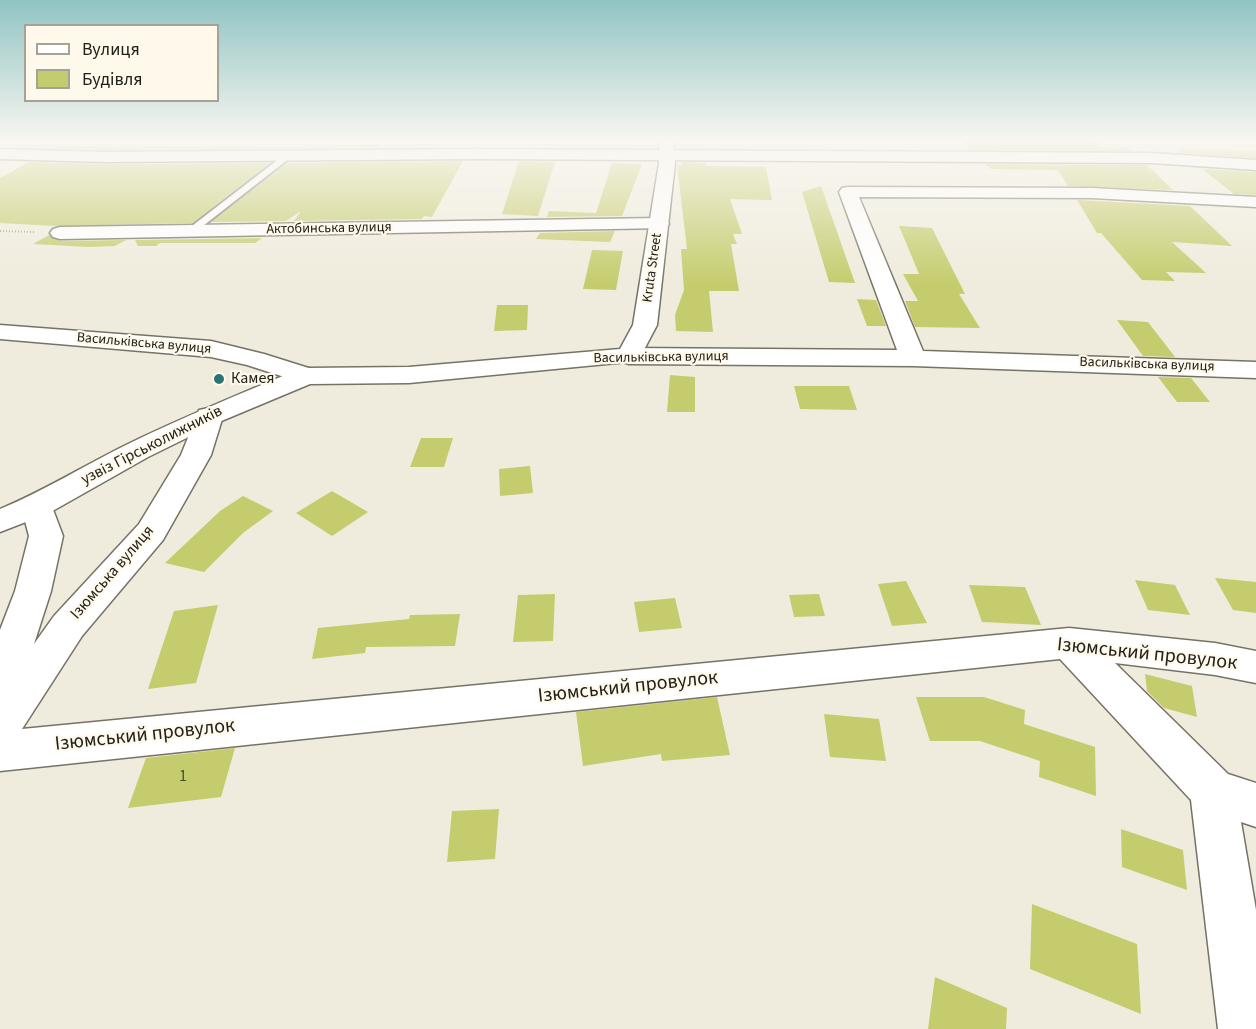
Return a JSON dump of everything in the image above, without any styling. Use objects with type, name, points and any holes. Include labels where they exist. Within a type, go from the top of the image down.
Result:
[{"type":"street","name":"Kruta Street","points":[[629,356],[645,325],[662,188]]},
{"type":"street","points":[[913,358],[848,192],[1092,193],[1256,202]]},
{"type":"street","name":"Актобинська вулиця","points":[[60,233],[659,224]]},
{"type":"street","name":"Васильківська вулиця","points":[[0,332],[211,349],[255,359],[306,376],[409,375],[629,356],[913,358],[1256,370]]},
{"type":"street","name":"узвіз Гірськолижників","points":[[0,520],[37,506],[137,451],[209,416],[306,376]]},
{"type":"street","name":"Ізюмська вулиця","points":[[1,733],[68,626],[151,532],[196,455],[209,416]]},
{"type":"street","points":[[1,733],[5,671],[33,591],[46,536],[37,506]]},
{"type":"street","points":[[1070,643],[1234,798],[1247,1029]]},
{"type":"street","name":"Ізюмський провулок","points":[[1,733],[1070,643],[1215,659],[1256,667]]},
{"type":"lane","points":[[191,231],[247,188]]},
{"type":"path","points":[[0,231],[60,233]]},
{"type":"building","points":[[0,188],[237,188],[192,223],[55,226],[0,223]]},
{"type":"building","points":[[255,188],[448,188],[432,217],[424,216],[422,219],[294,221],[301,211],[286,221],[211,222]]},
{"type":"building","points":[[510,188],[547,188],[538,216],[502,214]]},
{"type":"building","points":[[604,188],[633,188],[622,216],[547,217],[549,211],[596,213]]},
{"type":"building","points":[[680,188],[770,188],[772,200],[730,199],[742,234],[733,234],[737,244],[731,244],[739,291],[709,291],[713,332],[676,331],[675,315],[684,290],[681,249],[687,249]]},
{"type":"building","points":[[822,188],[855,283],[829,282],[802,192]]},
{"type":"building","points":[[1121,188],[1171,188],[1173,190]]},
{"type":"building","points":[[1226,188],[1256,188],[1256,195],[1234,194]]},
{"type":"building","points":[[1077,200],[1190,206],[1232,246],[1172,242],[1206,273],[1166,272],[1175,281],[1142,280],[1101,233],[1097,233]]},
{"type":"building","points":[[899,226],[932,228],[965,294],[959,294],[980,328],[915,327],[905,301],[918,301],[903,274],[919,274]]},
{"type":"building","points":[[615,231],[610,242],[536,239],[540,233]]},
{"type":"building","points":[[49,235],[60,241],[126,240],[115,246],[33,244]]},
{"type":"building","points":[[262,238],[255,243],[160,243],[156,246],[138,246],[135,240]]},
{"type":"building","points":[[592,250],[623,251],[616,290],[583,289]]},
{"type":"building","points":[[857,299],[876,300],[886,326],[867,326]]},
{"type":"building","points":[[497,305],[528,305],[527,330],[494,331]]},
{"type":"building","points":[[1117,320],[1148,322],[1175,357],[1143,356]]},
{"type":"building","points":[[670,375],[695,377],[695,412],[667,412]]},
{"type":"building","points":[[1158,377],[1191,378],[1210,402],[1177,402]]},
{"type":"building","points":[[794,386],[849,386],[857,410],[800,409]]},
{"type":"building","points":[[421,438],[453,438],[444,467],[410,467]]},
{"type":"building","points":[[530,466],[533,493],[500,496],[499,469]]},
{"type":"building","points":[[332,491],[368,512],[332,536],[296,513]]},
{"type":"building","points":[[243,496],[273,511],[243,533],[204,572],[165,563],[220,511]]},
{"type":"building","points":[[1215,578],[1256,582],[1256,613],[1233,610]]},
{"type":"building","points":[[1135,580],[1175,585],[1190,615],[1148,610]]},
{"type":"building","points":[[906,581],[927,623],[892,626],[878,584]]},
{"type":"building","points":[[969,585],[1025,587],[1041,625],[982,622]]},
{"type":"building","points":[[555,594],[553,641],[513,642],[518,595]]},
{"type":"building","points":[[819,594],[825,616],[794,617],[789,595]]},
{"type":"building","points":[[675,598],[682,628],[639,632],[634,602]]},
{"type":"building","points":[[218,605],[196,683],[148,689],[174,611]]},
{"type":"building","points":[[460,614],[455,646],[366,647],[365,653],[312,659],[318,628],[409,619],[410,615]]},
{"type":"building","points":[[1145,674],[1192,686],[1197,717],[1164,708],[1147,691]]},
{"type":"building","points":[[717,697],[730,755],[662,761],[661,754],[583,766],[576,712]]},
{"type":"building","points":[[916,697],[984,697],[1025,710],[1024,724],[1095,747],[1096,796],[1039,777],[1040,761],[980,741],[930,741]]},
{"type":"building","points":[[824,714],[879,719],[886,761],[830,757]]},
{"type":"building","points":[[235,748],[221,797],[128,808],[146,758]]},
{"type":"building","points":[[499,809],[495,859],[447,862],[452,811]]},
{"type":"building","points":[[1121,829],[1183,850],[1187,890],[1122,867]]},
{"type":"building","points":[[1032,904],[1137,944],[1141,1014],[1030,969]]},
{"type":"building","points":[[935,977],[1007,1008],[1006,1029],[928,1029]]},
{"type":"place","name":"Камея","points":[[219,379]]}]
